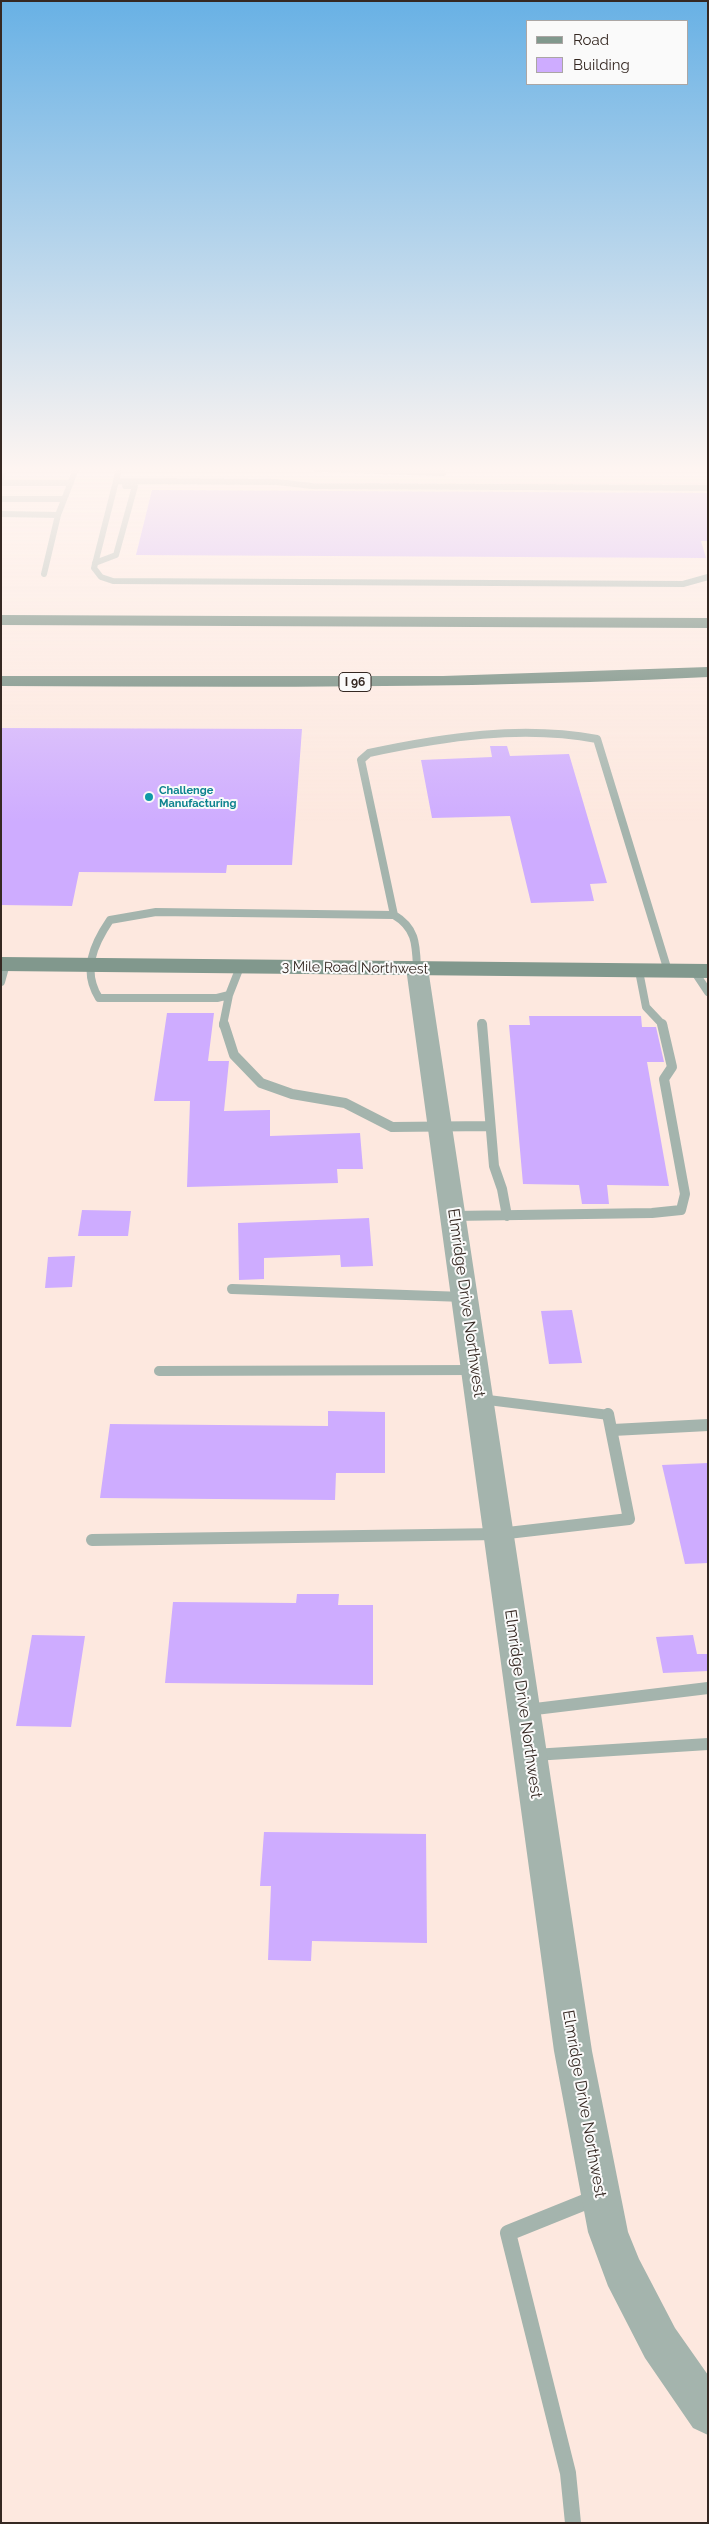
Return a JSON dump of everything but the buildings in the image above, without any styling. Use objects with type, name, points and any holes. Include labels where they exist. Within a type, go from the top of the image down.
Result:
[{"type":"highway","points":[[1,620],[708,623]]},
{"type":"highway","name":"I 96","points":[[1,681],[429,683],[548,680],[708,672]]},
{"type":"main road","name":"3 Mile Road Northwest","points":[[3,970],[89,965],[701,971]]},
{"type":"street","name":"Elmridge Drive Northwest","points":[[418,968],[573,2051],[608,2232],[624,2272],[660,2343],[708,2413]]},
{"type":"lane","points":[[394,915],[361,760],[369,753],[441,739],[515,734],[576,733],[596,739],[668,971]]},
{"type":"lane","points":[[229,995],[217,998],[99,998],[91,988],[89,965],[97,937],[110,920],[146,914],[394,915],[404,920],[415,934],[418,968]]},
{"type":"lane","points":[[240,967],[229,995],[223,1027],[234,1055],[261,1083],[292,1094],[345,1103],[392,1127],[440,1125],[490,1126]]},
{"type":"lane","points":[[453,1216],[652,1213],[681,1210],[685,1194],[664,1079],[672,1067],[664,1026],[646,1007],[639,971]]},
{"type":"lane","points":[[701,971],[708,992]]},
{"type":"lane","points":[[482,1023],[494,1166],[502,1189],[507,1216]]},
{"type":"lane","points":[[232,1289],[465,1296]]},
{"type":"lane","points":[[92,1540],[499,1534],[629,1519],[609,1414],[477,1384],[158,1371]]},
{"type":"lane","points":[[612,1430],[708,1424]]},
{"type":"lane","points":[[524,1710],[708,1688]]},
{"type":"lane","points":[[530,1756],[708,1744]]},
{"type":"lane","points":[[573,2523],[568,2473],[508,2233],[601,2196]]},
{"type":"place","name":"Challenge Manufacturing","points":[[149,797]]}]
